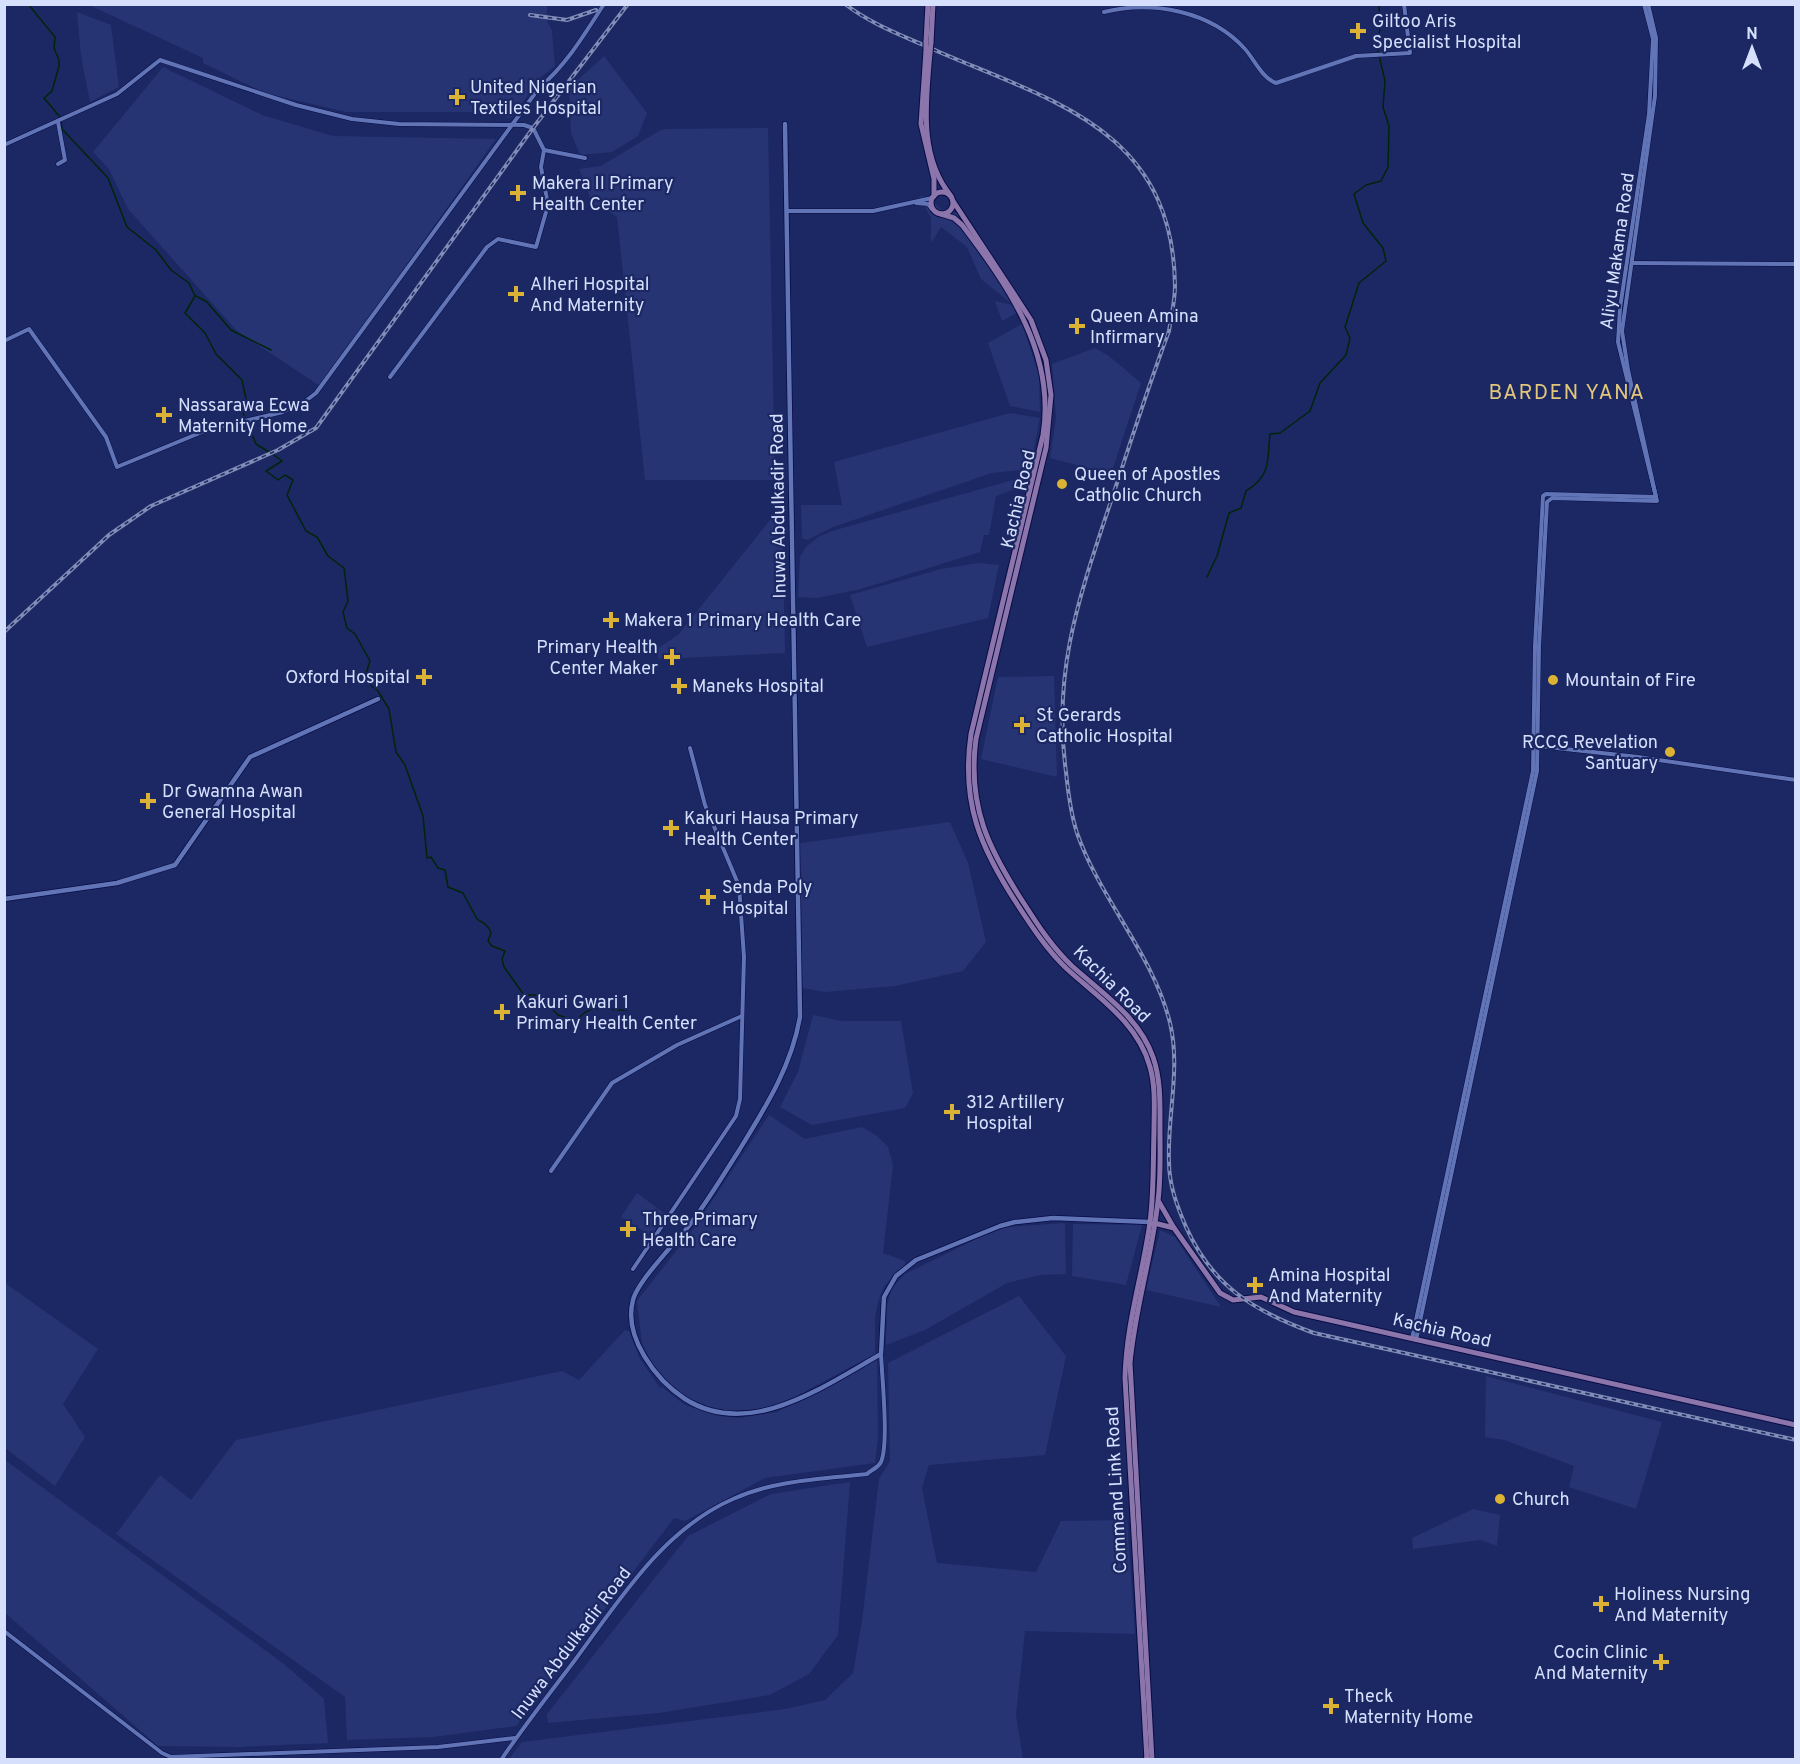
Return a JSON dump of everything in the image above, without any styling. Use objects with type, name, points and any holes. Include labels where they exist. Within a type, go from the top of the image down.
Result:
[{"type":"main road","points":[[928,4],[929,42]]},
{"type":"main road","points":[[933,4],[921,124],[934,179],[932,209],[941,214],[950,211],[952,199],[942,192],[933,197]]},
{"type":"main road","name":"Kachia Road","points":[[928,52],[926,116],[928,145],[941,183],[1031,320],[1046,360],[1051,395],[1046,448],[978,727],[974,764],[977,808],[994,856],[1040,929],[1071,964],[1127,1016],[1148,1046],[1156,1066],[1160,1095],[1158,1201],[1153,1222]]},
{"type":"main road","name":"Inuwa Abdulkadir Road","points":[[784,124],[800,1017],[788,1066],[766,1109],[690,1225],[637,1290],[633,1299],[632,1318],[638,1341],[656,1376],[691,1403],[710,1411],[727,1414],[762,1412],[788,1404],[881,1354],[884,1297],[896,1276],[915,1260],[1015,1222],[1053,1218],[1153,1222]]},
{"type":"main road","name":"Kachia Road","points":[[941,214],[954,218],[962,225],[1027,324],[1041,364],[1046,401],[1043,435],[971,734],[968,763],[972,809],[988,858],[1035,932],[1062,964],[1122,1018],[1143,1048],[1152,1076],[1154,1095],[1153,1222]]},
{"type":"main road","points":[[4,899],[117,883],[175,866],[250,757],[378,699]]},
{"type":"main road","points":[[1158,1201],[1174,1228]]},
{"type":"main road","points":[[1153,1222],[1174,1228]]},
{"type":"main road","name":"Command Link Road","points":[[1149,1759],[1130,1363],[1153,1222]]},
{"type":"main road","name":"Kachia Road","points":[[1174,1228],[1206,1276],[1224,1296],[1237,1300],[1261,1298],[1294,1312],[1796,1425]]},
{"type":"street","points":[[4,341],[29,329],[106,438],[117,467],[207,430],[283,412],[303,403],[316,393],[539,88],[565,64],[604,4]]},
{"type":"street","points":[[1104,12],[1115,8],[1156,5],[1197,15],[1235,38],[1267,79],[1276,83],[1356,56],[1410,53],[1404,4]]},
{"type":"street","name":"Aliyu Makama Road","points":[[1536,746],[1543,496],[1546,494],[1656,499],[1618,342],[1620,308],[1630,262],[1649,114],[1653,53],[1646,4]]},
{"type":"street","points":[[4,145],[117,94],[160,60],[334,116],[399,124],[533,128],[544,150],[541,167],[548,205],[536,246],[498,239],[487,246],[390,376]]},
{"type":"street","points":[[58,122],[65,160],[58,164]]},
{"type":"street","points":[[544,150],[585,158]]},
{"type":"street","points":[[909,204],[933,197]]},
{"type":"street","points":[[787,211],[873,211],[925,203],[932,209]]},
{"type":"street","points":[[1630,262],[1796,264]]},
{"type":"street","points":[[1414,1340],[1506,912],[1536,746],[1638,757],[1796,780]]},
{"type":"street","points":[[633,1269],[736,1116],[740,1099],[744,957],[739,886],[705,805],[690,748]]},
{"type":"street","points":[[551,1172],[612,1083],[677,1045],[742,1016]]},
{"type":"street","name":"Inuwa Abdulkadir Road","points":[[4,1631],[97,1705],[162,1753],[171,1757],[438,1747],[516,1738],[628,1587],[685,1527],[732,1499],[758,1489],[787,1482],[867,1474],[878,1467],[882,1461],[883,1436],[881,1354]]},
{"type":"street","points":[[501,1760],[516,1738]]},
{"type":"shaded area","points":[[89,5],[547,5],[547,21],[552,31],[555,66],[541,77],[512,117],[507,118],[506,112],[346,112],[265,93],[203,63],[203,58]]},
{"type":"shaded area","points":[[77,12],[111,25],[119,87],[90,102],[81,56]]},
{"type":"shaded area","points":[[604,56],[647,113],[638,136],[612,152],[580,155],[571,133],[569,88]]},
{"type":"shaded area","points":[[163,67],[262,115],[333,136],[496,139],[320,386],[237,331],[128,209],[109,169],[93,152]]},
{"type":"shaded area","points":[[768,128],[775,480],[645,480],[617,217],[601,206],[590,205],[589,194],[579,169],[601,166],[666,129]]},
{"type":"shaded area","points":[[919,197],[930,198],[940,209],[962,215],[1024,309],[1002,321],[995,301],[1013,305],[981,279],[967,247],[941,227],[931,243],[931,218]]},
{"type":"shaded area","points":[[1022,324],[1039,375],[1040,412],[1010,406],[988,343]]},
{"type":"shaded area","points":[[1095,348],[1109,356],[1141,383],[1111,474],[1050,458],[1056,418],[1052,364]]},
{"type":"shaded area","points":[[1010,413],[1040,418],[1030,469],[992,473],[833,527],[807,540],[802,538],[801,505],[842,505],[834,462]]},
{"type":"shaded area","points":[[1020,478],[1018,488],[996,496],[989,535],[984,535],[980,552],[861,589],[817,598],[798,597],[800,557],[806,547],[818,537],[832,531]]},
{"type":"shaded area","points":[[782,505],[785,653],[659,659],[655,650],[678,635]]},
{"type":"shaded area","points":[[978,563],[999,565],[988,618],[867,647],[850,595],[941,569]]},
{"type":"shaded area","name":"St Gerards Catholic Hospital","points":[[1054,676],[1057,777],[981,759],[998,677]]},
{"type":"shaded area","points":[[950,822],[968,863],[986,942],[963,971],[895,986],[825,992],[797,987],[795,844]]},
{"type":"shaded area","points":[[813,1015],[842,1021],[901,1021],[913,1093],[905,1108],[812,1125],[780,1107],[798,1072]]},
{"type":"shaded area","points":[[769,1115],[805,1139],[862,1127],[877,1136],[888,1147],[893,1165],[883,1253],[905,1261],[905,1265],[884,1286],[879,1299],[875,1316],[875,1354],[791,1399],[769,1408],[729,1411],[708,1406],[687,1397],[668,1382],[652,1363],[642,1343],[637,1301],[694,1228]]},
{"type":"shaded area","points":[[637,1193],[665,1214],[651,1236],[621,1217]]},
{"type":"shaded area","points":[[1065,1223],[1066,1274],[1040,1275],[1007,1283],[925,1330],[886,1345],[887,1306],[892,1288],[905,1274],[980,1237],[1007,1227]]},
{"type":"shaded area","points":[[1073,1224],[1142,1225],[1126,1285],[1072,1276]]},
{"type":"shaded area","points":[[1160,1230],[1175,1237],[1221,1307],[1146,1290]]},
{"type":"shaded area","points":[[5,1283],[98,1349],[63,1404],[85,1437],[55,1486],[5,1448]]},
{"type":"shaded area","points":[[1019,1296],[1066,1356],[1045,1455],[929,1465],[922,1488],[937,1563],[1036,1572],[1061,1521],[1127,1520],[1135,1634],[1025,1631],[1016,1715],[1023,1759],[509,1759],[522,1742],[785,1709],[825,1700],[853,1673],[862,1621],[879,1479],[890,1461],[888,1363]]},
{"type":"shaded area","points":[[625,1330],[629,1331],[640,1359],[660,1388],[662,1387],[685,1405],[718,1416],[740,1418],[777,1412],[877,1360],[878,1437],[875,1463],[765,1478],[685,1521],[674,1518],[516,1726],[433,1737],[347,1740],[345,1697],[116,1534],[160,1475],[191,1500],[236,1440],[562,1371],[579,1380]]},
{"type":"shaded area","points":[[1486,1376],[1662,1422],[1636,1509],[1569,1487],[1574,1466],[1504,1440],[1485,1437]]},
{"type":"shaded area","points":[[5,1460],[284,1664],[324,1699],[328,1743],[240,1747],[158,1746],[5,1613]]},
{"type":"shaded area","points":[[850,1482],[838,1635],[809,1674],[770,1695],[659,1713],[548,1723],[547,1714],[688,1536],[771,1494]]},
{"type":"shaded area","points":[[1473,1509],[1500,1515],[1497,1546],[1480,1540],[1413,1549],[1412,1538]]},
{"type":"waterway","points":[[28,4],[55,37],[54,48],[59,66],[52,91],[44,98],[60,117]]},
{"type":"waterway","points":[[1207,577],[1217,556],[1229,513],[1241,508],[1246,491],[1264,473],[1267,466],[1270,434],[1280,433],[1310,411],[1320,383],[1346,355],[1350,338],[1345,327],[1359,283],[1386,261],[1383,248],[1363,223],[1354,194],[1366,185],[1381,181],[1388,167],[1389,126],[1383,107],[1385,81],[1377,47],[1380,29],[1379,4]]},
{"type":"waterway","points":[[61,122],[62,129],[108,178],[127,227],[156,250],[171,270],[189,283],[195,296],[185,313],[205,333],[216,354],[242,380],[246,399],[243,413],[256,444],[269,452]]},
{"type":"waterway","points":[[196,296],[207,302],[231,330],[271,350]]},
{"type":"waterway","points":[[274,455],[282,461],[266,471],[278,480],[285,475],[293,480],[287,495],[306,531],[317,537],[328,556],[344,568],[348,601],[343,612],[347,628],[355,634],[370,661],[364,680],[378,691],[389,709],[396,752],[405,765],[423,816],[427,858],[431,857],[438,868],[445,870],[448,887],[463,893],[477,919],[490,930],[488,941],[492,946],[505,951],[502,959],[504,967],[524,995],[538,995],[558,1015],[577,1021],[582,1015],[594,1009],[627,1010]]},
{"type":"railway","points":[[4,632],[109,535],[151,506],[278,450],[316,428],[533,128],[628,4]]},
{"type":"railway","points":[[845,4],[886,29],[1019,85],[1060,105],[1097,127],[1128,155],[1153,189],[1169,232],[1175,286],[1169,331],[1079,601],[1066,666],[1063,735],[1069,795],[1077,833],[1099,881],[1152,974],[1170,1023],[1174,1075],[1169,1171],[1177,1203],[1197,1248],[1223,1281],[1254,1306],[1314,1333],[1796,1440]]},
{"type":"railway","points":[[530,15],[567,20],[596,10]]},
{"type":"place","name":"Giltoo Aris Specialist Hospital","points":[[1358,31]]},
{"type":"place","name":"United Nigerian Textiles Hospital","points":[[457,97]]},
{"type":"place","name":"Makera II Primary Health Center","points":[[518,193]]},
{"type":"place","name":"Alheri Hospital And Maternity","points":[[516,294]]},
{"type":"place","name":"Queen Amina Infirmary","points":[[1077,326]]},
{"type":"place","name":"Nassarawa Ecwa Maternity Home","points":[[164,415]]},
{"type":"place","name":"Queen of Apostles Catholic Church","points":[[1062,484]]},
{"type":"place","name":"Makera 1 Primary Health Care","points":[[611,620]]},
{"type":"place","name":"Primary Health Center Maker","points":[[672,657]]},
{"type":"place","name":"Oxford Hospital","points":[[424,677]]},
{"type":"place","name":"Mountain of Fire","points":[[1553,680]]},
{"type":"place","name":"Maneks Hospital","points":[[679,686]]},
{"type":"place","name":"St Gerards Catholic Hospital","points":[[1022,725]]},
{"type":"place","name":"RCCG Revelation Santuary","points":[[1670,752]]},
{"type":"place","name":"Dr Gwamna Awan General Hospital","points":[[148,801]]},
{"type":"place","name":"Kakuri Hausa Primary Health Center","points":[[671,828]]},
{"type":"place","name":"Senda Poly Hospital","points":[[708,897]]},
{"type":"place","name":"Kakuri Gwari 1 Primary Health Center","points":[[502,1012]]},
{"type":"place","name":"312 Artillery Hospital","points":[[952,1112]]},
{"type":"place","name":"Three Primary Health Care","points":[[628,1229]]},
{"type":"place","name":"Amina Hospital And Maternity","points":[[1255,1285]]},
{"type":"place","name":"Church","points":[[1500,1499]]},
{"type":"place","name":"Holiness Nursing And Maternity","points":[[1601,1604]]},
{"type":"place","name":"Cocin Clinic And Maternity","points":[[1661,1662]]},
{"type":"place","name":"Theck Maternity Home","points":[[1331,1706]]},
{"type":"district","name":"BARDEN YANA","points":[[1567,392]]}]
